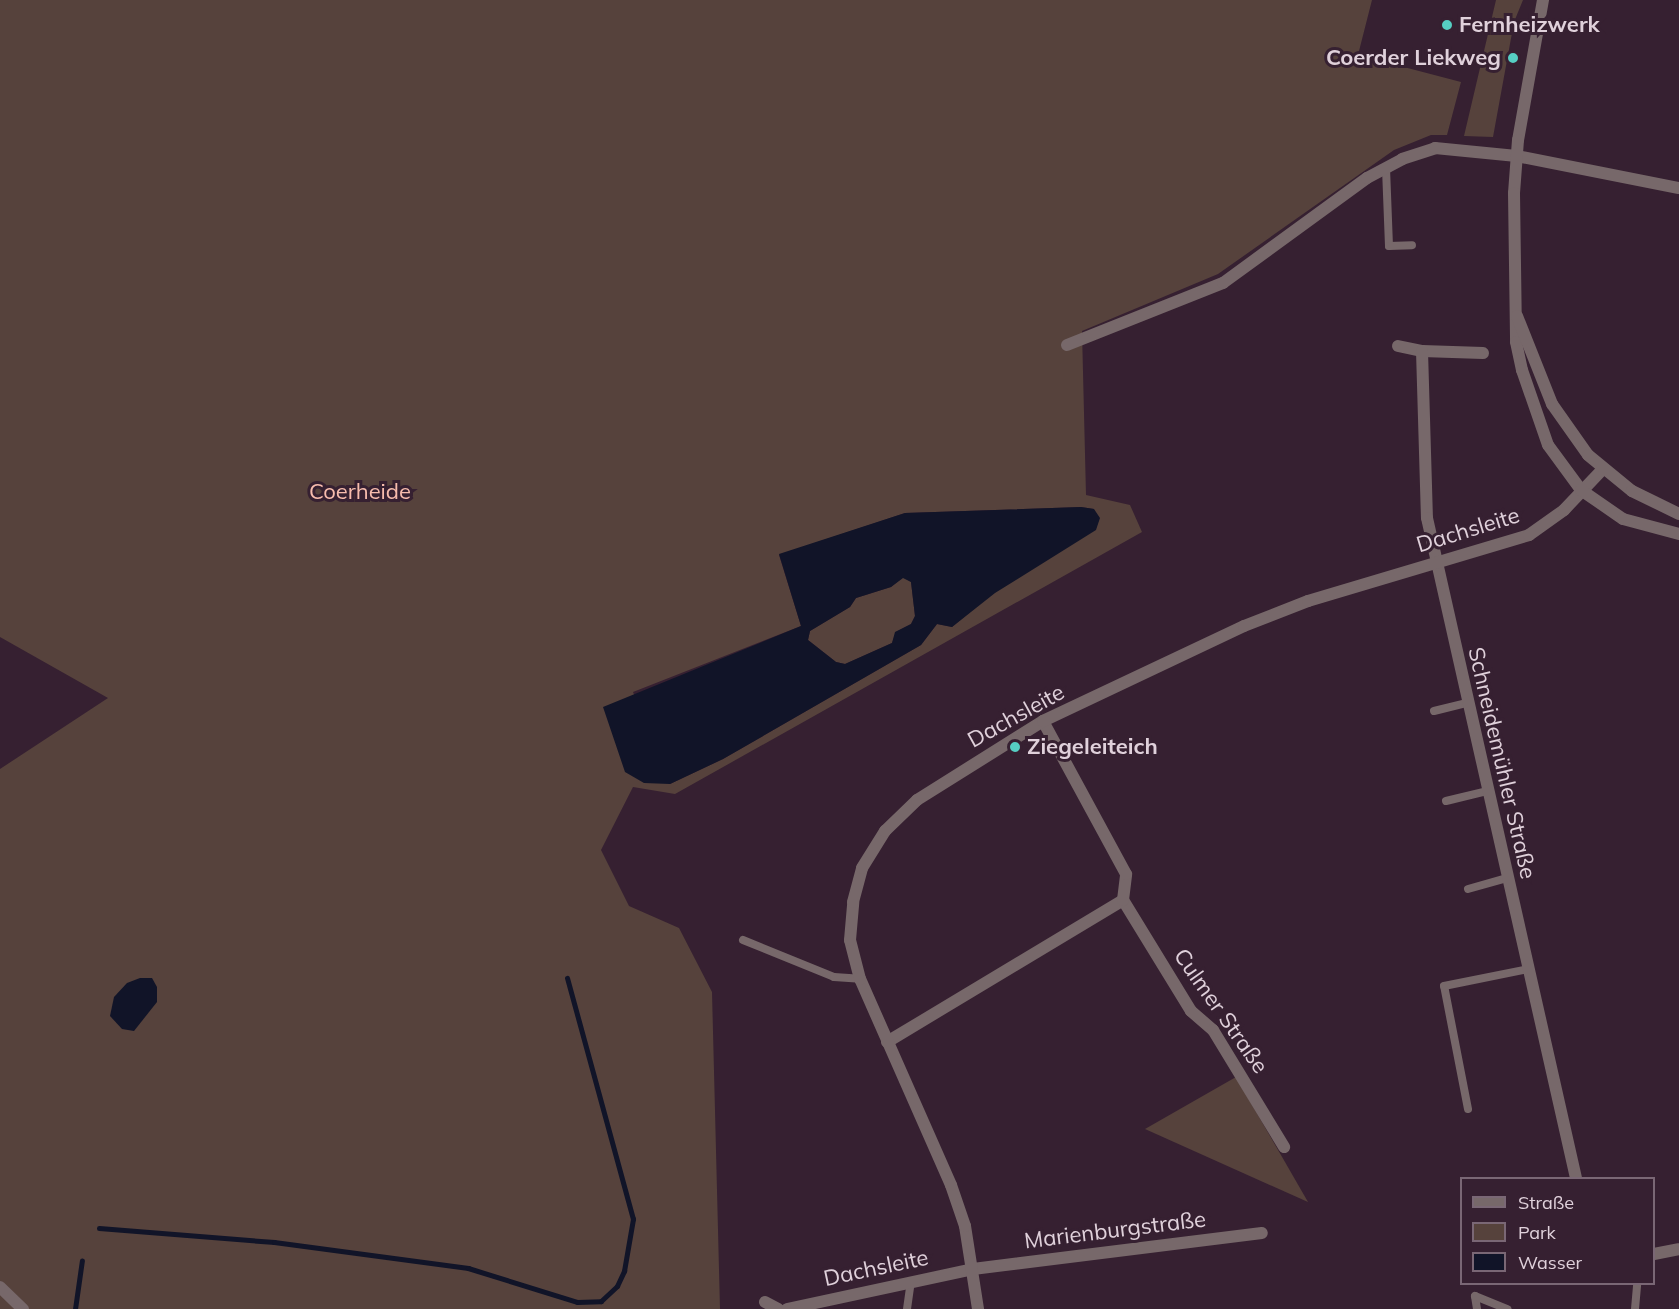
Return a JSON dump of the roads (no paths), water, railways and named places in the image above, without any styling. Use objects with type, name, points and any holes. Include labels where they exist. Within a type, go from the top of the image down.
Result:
[{"type":"street","points":[[1543,0],[1517,156],[1513,240],[1518,354],[1534,411],[1552,451],[1581,490],[1623,519],[1679,534]]},
{"type":"street","points":[[1067,345],[1223,283],[1289,232],[1386,168],[1435,148],[1517,156],[1679,188]]},
{"type":"street","points":[[1517,315],[1552,404],[1602,470],[1641,496],[1679,514]]},
{"type":"street","points":[[1398,346],[1422,351],[1483,353]]},
{"type":"street","name":"Schneidemühler Straße","points":[[1422,351],[1426,518],[1576,1177]]},
{"type":"street","name":"Dachsleite","points":[[978,1309],[974,1269],[951,1185],[860,980],[850,940],[853,902],[862,868],[885,831],[917,800],[1043,721],[1265,618],[1308,601],[1529,535],[1564,510],[1602,470]]},
{"type":"street","points":[[887,1042],[1123,900],[1126,874],[1043,721]]},
{"type":"street","name":"Culmer Straße","points":[[1123,900],[1191,1011],[1213,1030],[1284,1147]]},
{"type":"street","name":"Marienburgstraße","points":[[974,1269],[1262,1233]]},
{"type":"street","points":[[1655,1254],[1679,1249]]},
{"type":"street","name":"Dachsleite","points":[[786,1309],[974,1269]]},
{"type":"street","points":[[0,1287],[23,1309]]},
{"type":"street","points":[[765,1302],[778,1309]]},
{"type":"lane","points":[[1386,168],[1389,246],[1412,245]]},
{"type":"lane","points":[[1434,711],[1467,703]]},
{"type":"lane","points":[[1446,801],[1487,791]]},
{"type":"lane","points":[[1468,889],[1507,879]]},
{"type":"lane","points":[[743,940],[834,976],[860,980]]},
{"type":"lane","points":[[1468,1109],[1444,986],[1528,969]]},
{"type":"lane","points":[[907,1309],[911,1282]]},
{"type":"lane","points":[[1635,1309],[1636,1285]]},
{"type":"lane","points":[[1478,1309],[1475,1296],[1508,1309]]},
{"type":"water","points":[[1081,507],[1094,509],[1100,518],[1096,530],[995,593],[952,627],[937,624],[921,645],[723,759],[670,784],[644,783],[625,772],[603,707],[801,626],[779,554],[905,513]],"holes":[[[903,578],[911,582],[915,616],[911,624],[895,632],[892,643],[845,664],[836,662],[808,640],[810,631],[850,607],[856,598],[891,587]]]},
{"type":"water","points":[[140,978],[152,978],[157,987],[157,1002],[134,1031],[122,1029],[110,1016],[114,997],[127,983]]},
{"type":"waterway","points":[[99,1228],[274,1242],[468,1268],[577,1302],[601,1301],[617,1286],[624,1271],[633,1219],[567,978]]},
{"type":"waterway","points":[[75,1309],[82,1260]]},
{"type":"place","name":"Fernheizwerk","points":[[1447,25]]},
{"type":"place","name":"Coerder Liekweg","points":[[1513,58]]},
{"type":"place","name":"Ziegeleiteich","points":[[1015,747]]},
{"type":"park label","name":"Coerheide","points":[[360,492]]}]
